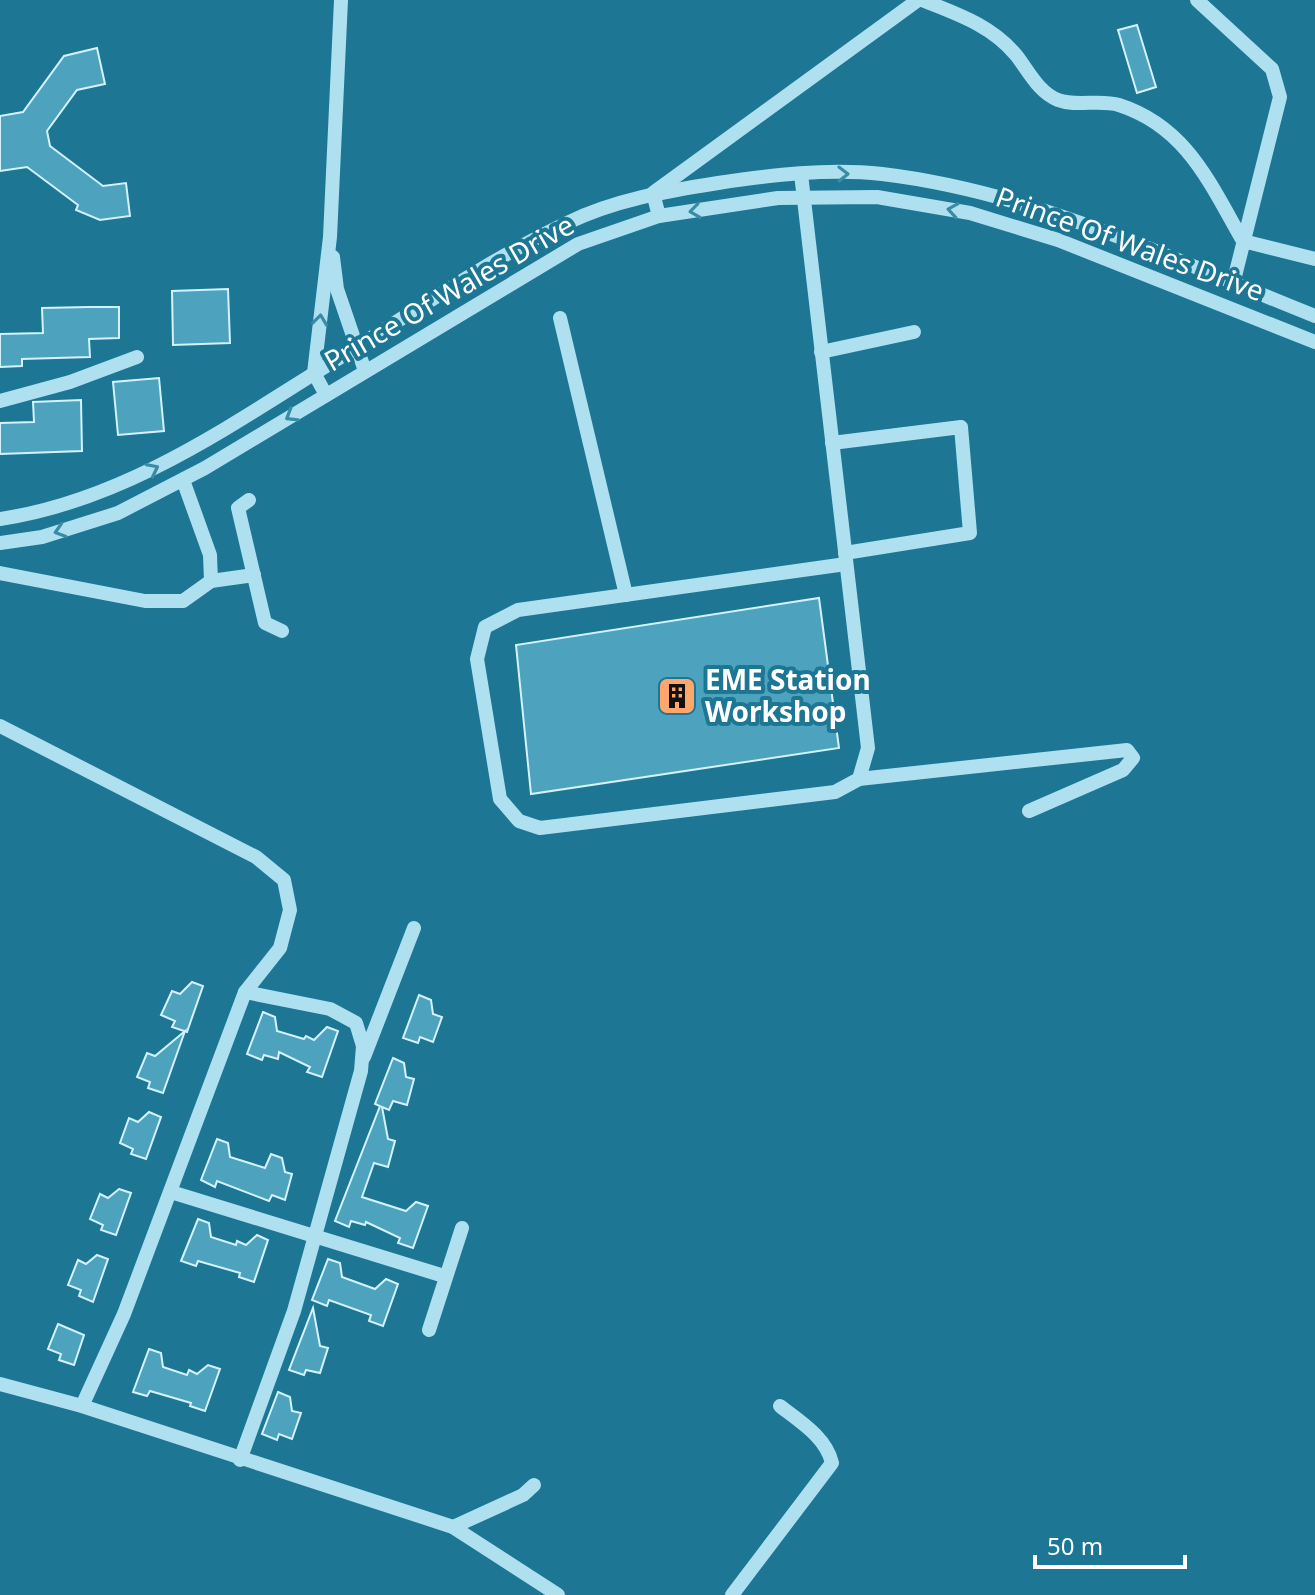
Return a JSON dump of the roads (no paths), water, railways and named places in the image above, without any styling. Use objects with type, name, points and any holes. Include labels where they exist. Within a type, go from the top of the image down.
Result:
[{"type":"street","points":[[326,395],[314,373],[330,237],[341,0]]},
{"type":"street","points":[[659,216],[653,193],[920,0],[978,22],[1016,54],[1032,79],[1058,100],[1116,104],[1152,119],[1190,151],[1243,241],[1315,259]]},
{"type":"street","points":[[1197,0],[1272,69],[1280,97],[1233,284]]},
{"type":"street","name":"Prince Of Wales Drive","points":[[0,519],[37,513],[109,491],[193,448],[568,222],[653,193],[801,174],[879,173],[975,189],[1066,217],[1315,316]]},
{"type":"street","points":[[801,174],[868,748],[859,779]]},
{"type":"street","name":"Prince Of Wales Drive","points":[[0,543],[42,537],[118,513],[183,480],[578,244],[659,216],[803,198],[877,197],[970,213],[1058,240],[1315,342]]},
{"type":"street","points":[[330,237],[337,289],[365,371]]},
{"type":"street","points":[[560,318],[626,595]]},
{"type":"street","points":[[821,352],[914,332]]},
{"type":"street","points":[[0,401],[70,382],[137,357]]},
{"type":"street","points":[[832,443],[961,427],[970,533],[846,559],[518,610],[485,627],[477,659],[500,799],[519,821],[540,828],[835,792],[859,779],[1127,750],[1133,758],[1123,770],[1029,811]]},
{"type":"street","points":[[183,480],[210,555],[211,581]]},
{"type":"street","points":[[249,500],[238,508],[265,623],[282,631]]},
{"type":"street","points":[[0,573],[145,601],[183,601],[211,581],[254,575]]},
{"type":"street","points":[[0,726],[256,857],[284,880],[290,910],[280,948],[245,992],[124,1314],[82,1406]]},
{"type":"street","points":[[240,1460],[294,1311],[361,1065],[414,928]]},
{"type":"street","points":[[245,992],[330,1009],[356,1023],[363,1046],[361,1065]]},
{"type":"street","points":[[171,1192],[444,1276]]},
{"type":"street","points":[[429,1330],[462,1228]]},
{"type":"street","points":[[0,1384],[82,1406],[453,1527],[558,1595]]},
{"type":"street","points":[[732,1595],[832,1463],[829,1451],[811,1430],[780,1406]]},
{"type":"street","points":[[453,1527],[523,1495],[534,1485]]},
{"type":"place","name":"EME Station Workshop","points":[[677,696]]}]
